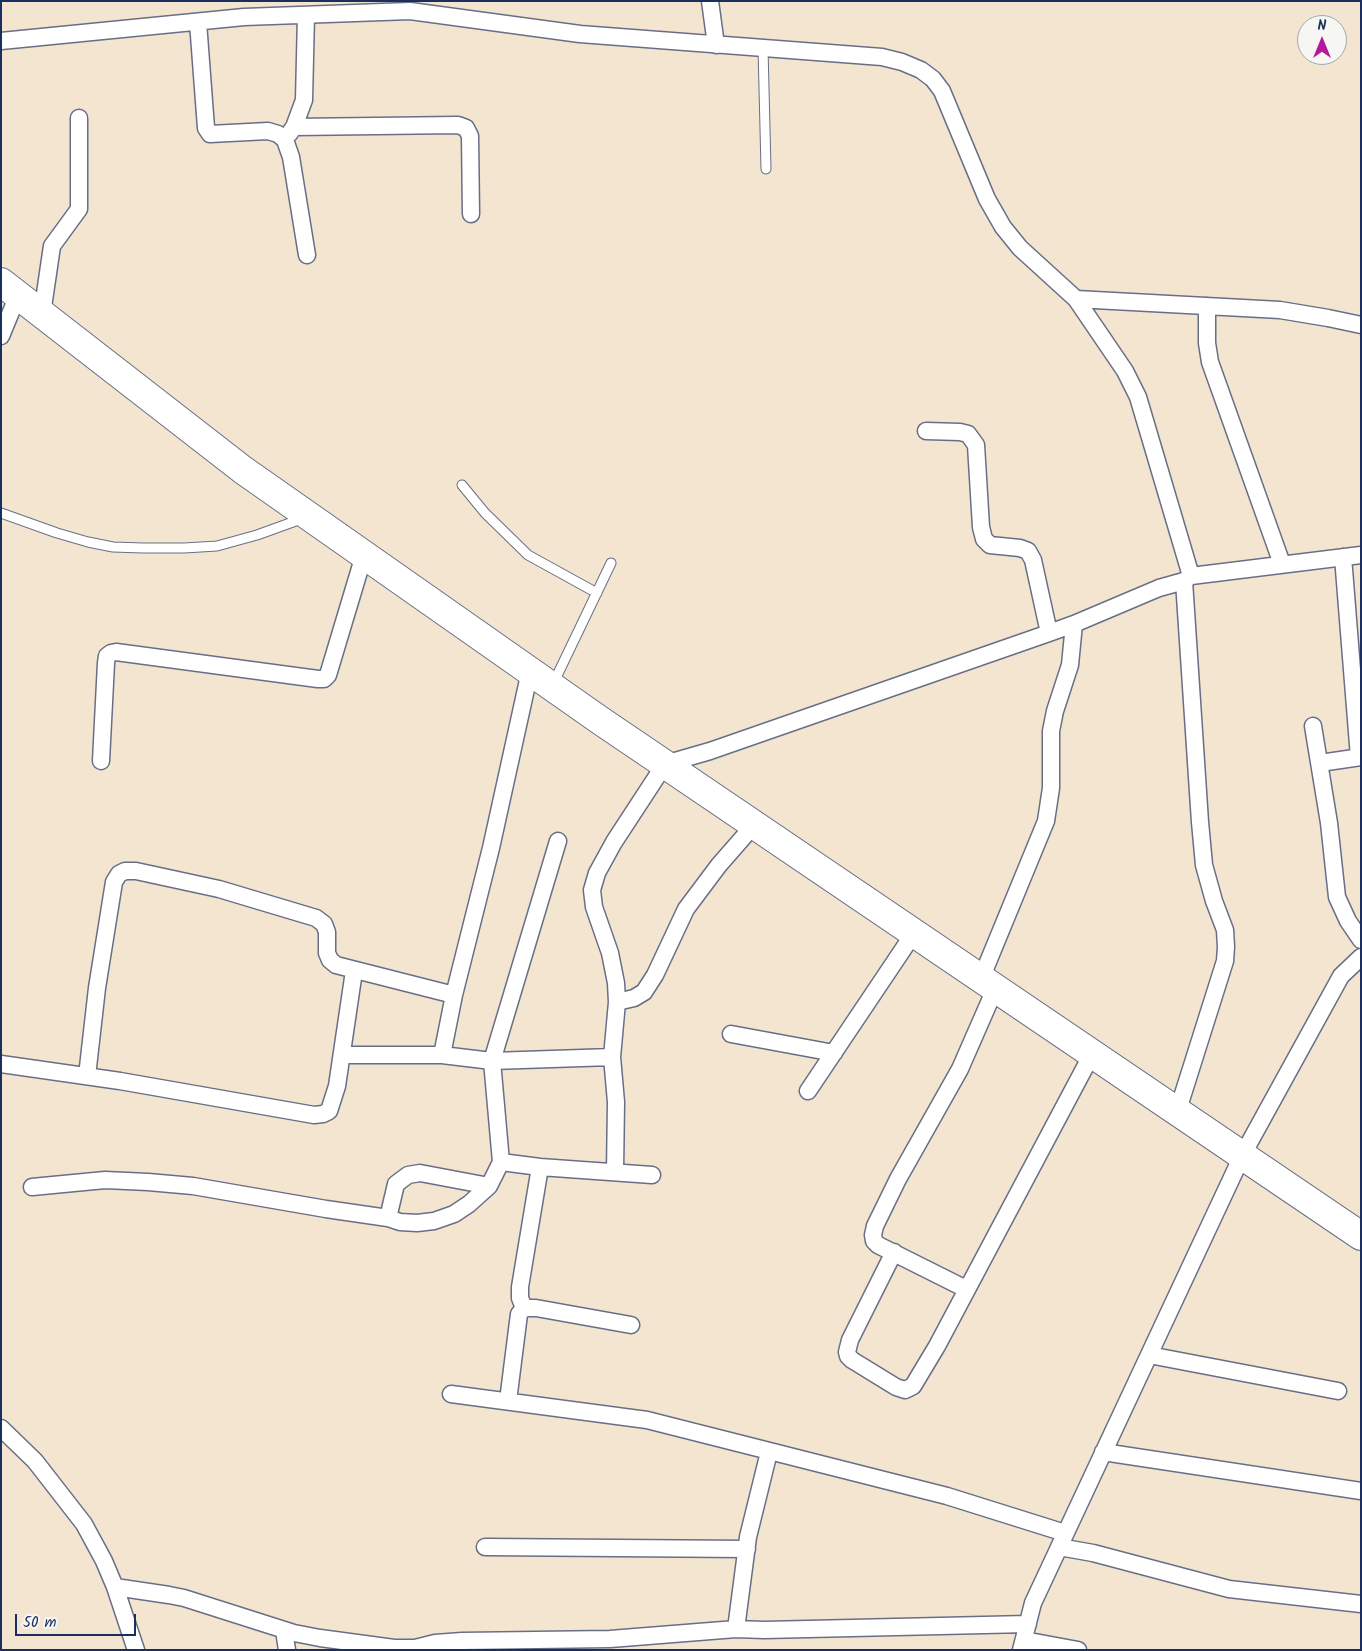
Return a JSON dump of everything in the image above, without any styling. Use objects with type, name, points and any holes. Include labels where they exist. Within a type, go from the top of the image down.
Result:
[{"type":"highway","points":[[10,289],[243,470],[308,516],[665,764],[1361,1236]]},
{"type":"street","points":[[710,1],[716,45]]},
{"type":"street","points":[[1,41],[244,17],[306,15],[417,6],[580,34],[882,57],[902,62],[921,70],[933,79],[942,91],[987,199],[1004,227],[1020,248],[1076,299],[1125,371],[1138,397],[1188,578],[1200,822],[1204,865],[1214,901],[1225,930],[1226,947],[1225,961],[1178,1112]]},
{"type":"street","points":[[306,15],[304,100],[290,133],[291,157],[307,255]]},
{"type":"street","points":[[198,22],[204,120],[210,134],[268,131],[278,134],[458,125],[466,128],[470,136],[470,214]]},
{"type":"street","points":[[42,314],[52,246],[79,209],[79,118]]},
{"type":"street","points":[[1,336],[10,289]]},
{"type":"street","points":[[1076,299],[1280,310],[1361,326]]},
{"type":"street","points":[[1207,306],[1207,343],[1210,362],[1282,564]]},
{"type":"street","points":[[926,431],[968,434],[976,445],[981,526],[984,539],[990,545],[1020,548],[1028,551],[1033,560],[1049,633]]},
{"type":"street","points":[[101,761],[107,656],[116,652],[324,679],[328,675],[364,555]]},
{"type":"street","points":[[615,1172],[616,1102],[612,1057],[617,1002],[616,983],[610,953],[594,907],[592,890],[597,872],[614,842],[665,764],[710,751],[1049,633],[1158,588],[1188,578],[1361,555]]},
{"type":"street","points":[[1320,763],[1360,757],[1344,557]]},
{"type":"street","points":[[966,1289],[874,1241],[873,1236],[875,1226],[898,1179],[960,1068],[1046,821],[1051,788],[1051,731],[1054,711],[1070,665],[1074,624]]},
{"type":"street","points":[[442,1055],[454,995],[491,848],[530,671]]},
{"type":"street","points":[[1313,726],[1329,823],[1337,897],[1348,921],[1361,940]]},
{"type":"street","points":[[617,1002],[634,998],[644,992],[655,975],[686,909],[719,865],[754,824]]},
{"type":"street","points":[[32,1188],[106,1180],[148,1182],[193,1186],[388,1218],[400,1222],[434,1221],[454,1214],[489,1186],[501,1162],[492,1061],[558,841]]},
{"type":"street","points":[[87,1076],[114,882],[119,874],[125,871],[219,889],[316,918],[324,924],[327,932],[327,952],[330,960],[336,965],[454,995]]},
{"type":"street","points":[[808,1091],[914,933]]},
{"type":"street","points":[[1024,1638],[1033,1603],[1242,1156],[1341,976],[1361,958]]},
{"type":"street","points":[[1,1064],[87,1076],[314,1115],[324,1114],[329,1111],[333,1103],[354,971]]},
{"type":"street","points":[[731,1034],[834,1053]]},
{"type":"street","points":[[894,1252],[850,1340],[847,1352],[852,1360],[896,1387],[909,1390],[913,1386],[966,1289],[1092,1054]]},
{"type":"street","points":[[342,1055],[442,1055],[492,1061],[612,1057]]},
{"type":"street","points":[[501,1162],[540,1167],[652,1175]]},
{"type":"street","points":[[524,1308],[520,1298],[520,1287],[540,1167]]},
{"type":"street","points":[[388,1218],[396,1184],[408,1174],[420,1173],[489,1186]]},
{"type":"street","points":[[524,1308],[536,1308],[631,1325]]},
{"type":"street","points":[[508,1401],[519,1314],[524,1308]]},
{"type":"street","points":[[1149,1356],[1338,1391]]},
{"type":"street","points":[[451,1394],[647,1420],[947,1496],[1093,1553],[1229,1588],[1361,1604]]},
{"type":"street","points":[[1,1428],[35,1461],[84,1524],[104,1561],[115,1587],[136,1650]]},
{"type":"street","points":[[736,1629],[748,1537],[769,1452]]},
{"type":"street","points":[[1103,1452],[1361,1491]]},
{"type":"street","points":[[485,1547],[747,1549]]},
{"type":"street","points":[[115,1587],[184,1598],[284,1630],[320,1638],[394,1648],[415,1648],[434,1643],[462,1641],[597,1644],[736,1629],[1024,1638],[1078,1650]]},
{"type":"street","points":[[284,1630],[287,1650]]},
{"type":"lane","points":[[763,48],[766,169]]},
{"type":"lane","points":[[462,485],[485,513],[528,555],[597,593]]},
{"type":"lane","points":[[1,513],[88,542],[113,547],[143,548],[217,546],[257,535],[308,516]]},
{"type":"lane","points":[[552,686],[612,562]]}]
